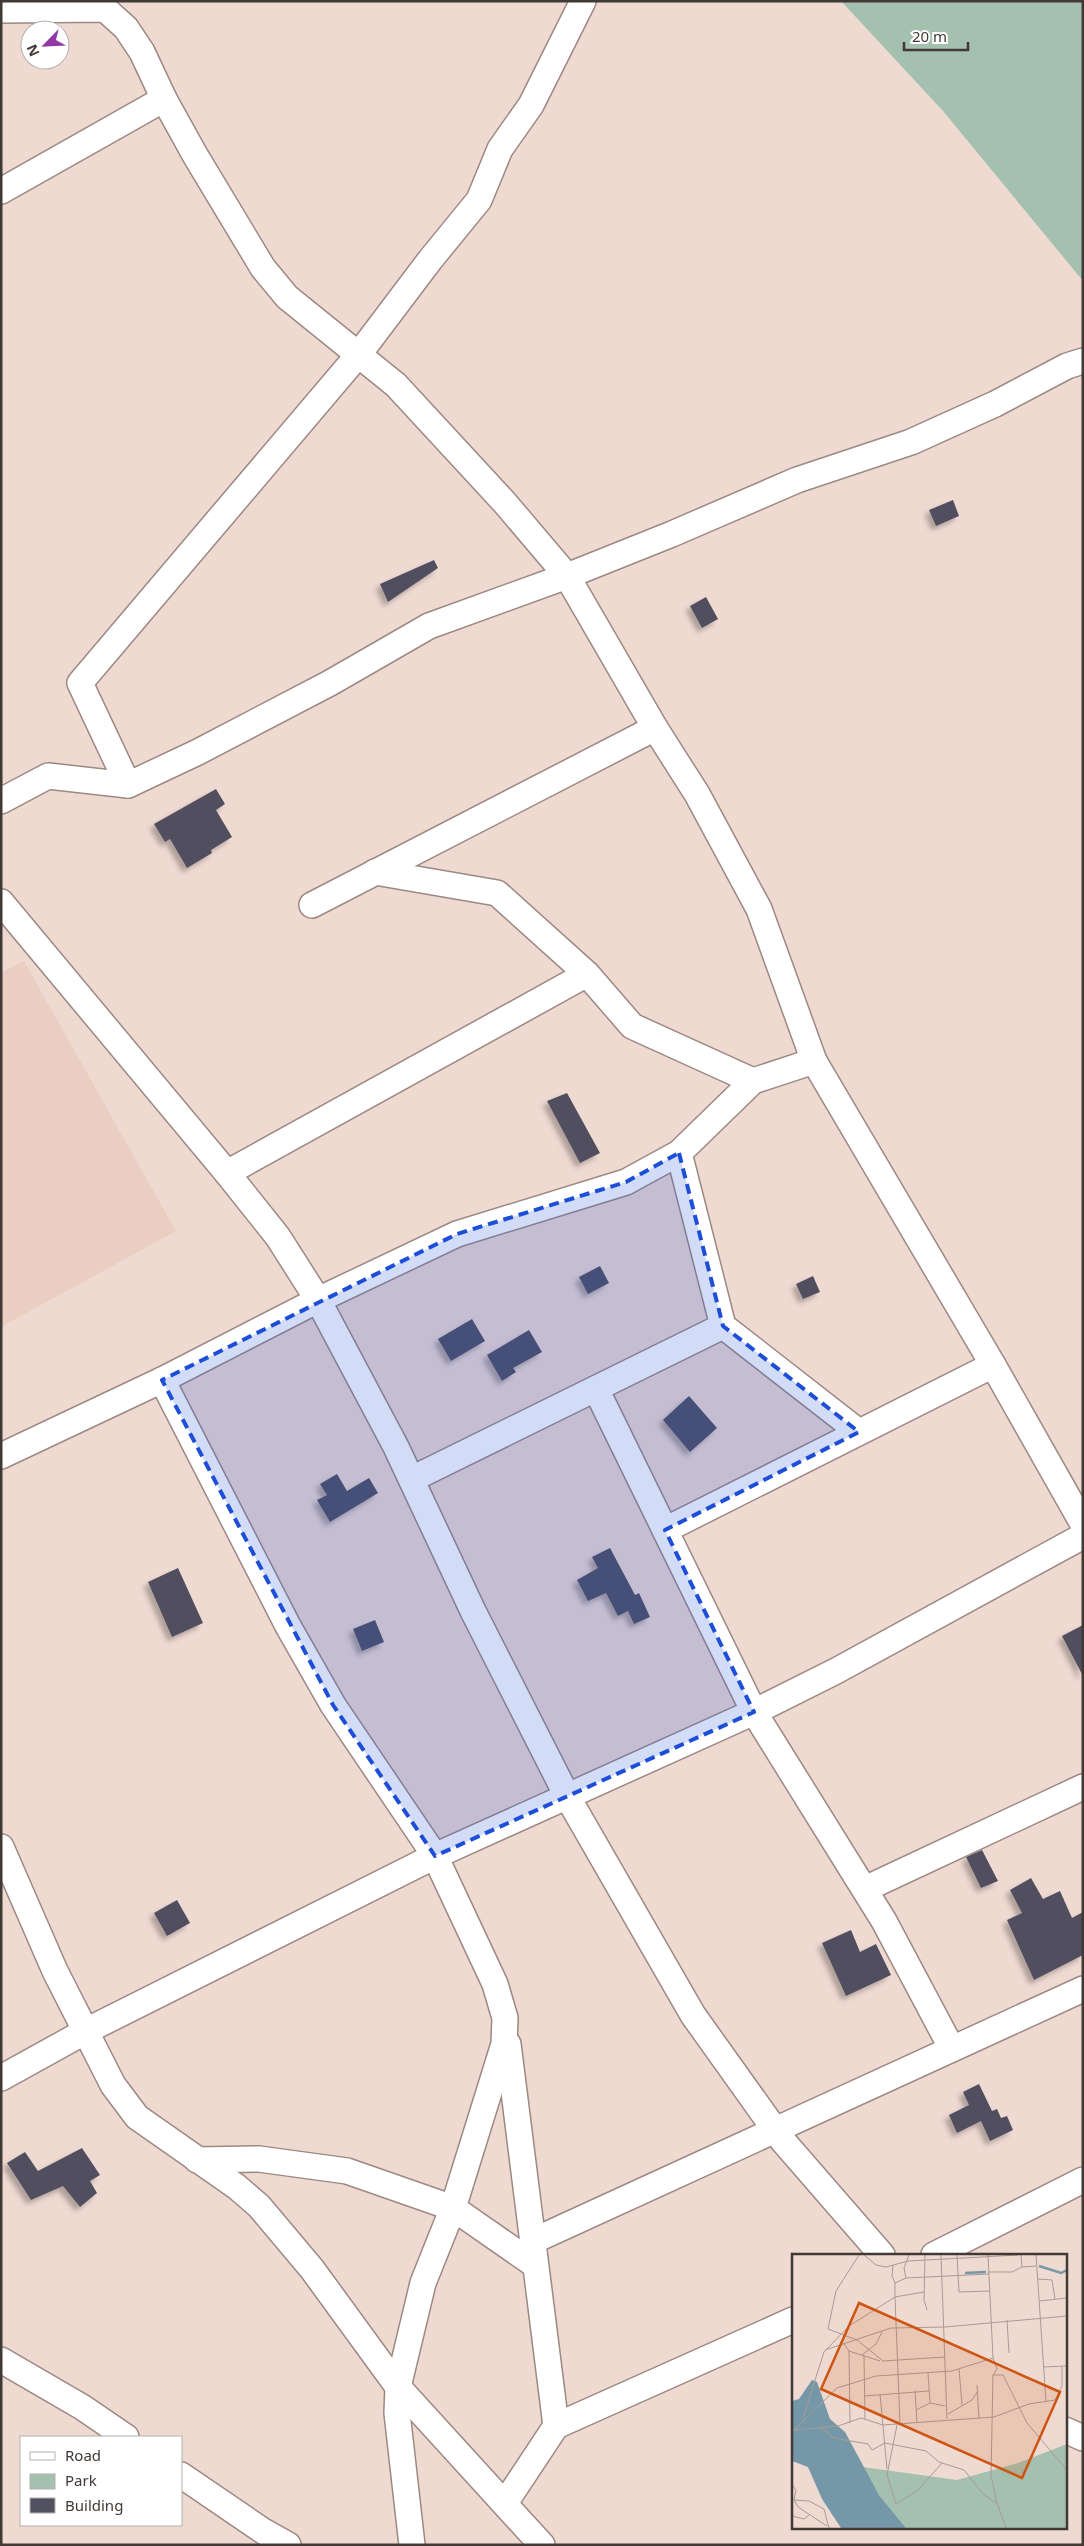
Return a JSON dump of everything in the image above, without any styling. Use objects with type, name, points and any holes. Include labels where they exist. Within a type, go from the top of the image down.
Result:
[{"type":"street","points":[[128,785],[80,683],[359,354],[435,254],[479,200],[500,149],[531,105],[583,1]]},
{"type":"street","points":[[1,10],[105,10],[126,28],[142,52],[164,99],[263,268],[287,297],[396,385],[505,503],[567,576],[655,728],[697,794],[759,909],[814,1061],[993,1365],[1083,1524]]},
{"type":"street","points":[[1,191],[164,99]]},
{"type":"street","points":[[1,802],[48,776],[128,785],[198,752],[330,684],[429,626],[567,576],[672,534],[797,480],[911,442],[995,404],[1067,366],[1083,362]]},
{"type":"street","points":[[312,905],[655,728]]},
{"type":"street","points":[[376,872],[497,893],[587,974],[632,1026],[753,1081]]},
{"type":"street","points":[[1,902],[228,1172],[278,1237],[318,1300],[412,1480],[473,1611],[567,1796],[693,2015],[776,2130],[881,2254]]},
{"type":"street","points":[[228,1172],[587,974]]},
{"type":"street","points":[[1,1456],[162,1380],[318,1300],[457,1234],[626,1182],[679,1153],[753,1081],[814,1061]]},
{"type":"street","points":[[679,1153],[723,1326],[859,1432]]},
{"type":"street","points":[[412,1480],[723,1326]]},
{"type":"street","points":[[665,1530],[993,1365]]},
{"type":"street","points":[[162,1380],[288,1626],[333,1705],[435,1856],[495,1984],[505,2018],[556,2426]]},
{"type":"street","points":[[596,1389],[754,1712],[884,1921],[952,2049]]},
{"type":"street","points":[[1,2078],[86,2031],[435,1856],[754,1712],[836,1671],[1083,1536]]},
{"type":"street","points":[[865,1889],[1083,1787]]},
{"type":"street","points":[[1,1847],[55,1971],[113,2085],[137,2117],[237,2187],[265,2213],[344,2311],[398,2387],[542,2545]]},
{"type":"street","points":[[534,2253],[776,2130],[1083,1989]]},
{"type":"street","points":[[412,2545],[396,2412],[398,2387],[423,2283],[453,2208],[506,2034]]},
{"type":"street","points":[[197,2160],[259,2159],[347,2171],[453,2208],[534,2253]]},
{"type":"street","points":[[936,2254],[1083,2180]]},
{"type":"street","points":[[505,2503],[556,2426],[792,2320]]},
{"type":"street","points":[[1,2360],[82,2406],[125,2436]]},
{"type":"street","points":[[1066,2430],[1083,2438]]},
{"type":"street","points":[[182,2476],[263,2531],[288,2545]]},
{"type":"highlighted area","points":[[679,1153],[723,1326],[859,1432],[665,1530],[754,1712],[435,1856],[333,1705],[162,1380],[457,1234],[626,1182]]},
{"type":"shaded area","points":[[24,961],[176,1231],[1,1327],[1,973]]},
{"type":"green space","points":[[841,1],[1083,1],[1083,281],[943,111]]},
{"type":"building","points":[[953,500],[959,516],[936,526],[929,510]]},
{"type":"building","points":[[434,560],[438,568],[388,602],[380,584]]},
{"type":"building","points":[[706,597],[718,619],[702,628],[690,606]]},
{"type":"building","points":[[216,789],[225,804],[216,810],[232,837],[211,850],[212,853],[187,868],[170,839],[165,842],[154,824]]},
{"type":"building","points":[[567,1093],[600,1153],[580,1163],[547,1101]]},
{"type":"building","points":[[600,1266],[609,1283],[588,1294],[579,1277]]},
{"type":"building","points":[[813,1276],[820,1292],[803,1299],[796,1284]]},
{"type":"building","points":[[472,1319],[485,1341],[451,1361],[438,1339]]},
{"type":"building","points":[[529,1330],[542,1352],[513,1368],[516,1372],[502,1381],[487,1355]]},
{"type":"building","points":[[689,1396],[717,1428],[690,1452],[663,1420]]},
{"type":"building","points":[[337,1474],[347,1491],[369,1478],[378,1493],[330,1522],[317,1500],[327,1495],[320,1484]]},
{"type":"building","points":[[610,1548],[635,1595],[639,1593],[650,1617],[634,1624],[628,1611],[618,1616],[606,1593],[588,1601],[577,1580],[598,1568],[592,1557]]},
{"type":"building","points":[[178,1568],[203,1623],[172,1637],[148,1582]]},
{"type":"building","points":[[375,1620],[384,1642],[362,1651],[353,1629]]},
{"type":"building","points":[[1083,1625],[1083,1676],[1062,1636]]},
{"type":"building","points":[[982,1850],[998,1881],[981,1888],[966,1857]]},
{"type":"building","points":[[1031,1878],[1043,1899],[1060,1891],[1072,1918],[1083,1912],[1083,1955],[1034,1980],[1007,1920],[1022,1913],[1010,1890]]},
{"type":"building","points":[[177,1900],[190,1923],[167,1936],[154,1913]]},
{"type":"building","points":[[851,1930],[860,1952],[876,1944],[891,1975],[846,1996],[822,1943]]},
{"type":"building","points":[[979,2084],[992,2111],[997,2109],[1001,2118],[1007,2116],[1013,2130],[990,2141],[981,2121],[957,2133],[949,2115],[969,2105],[963,2092]]},
{"type":"building","points":[[82,2148],[100,2175],[90,2181],[97,2193],[80,2207],[63,2186],[31,2200],[7,2163],[25,2152],[38,2171]]}]
